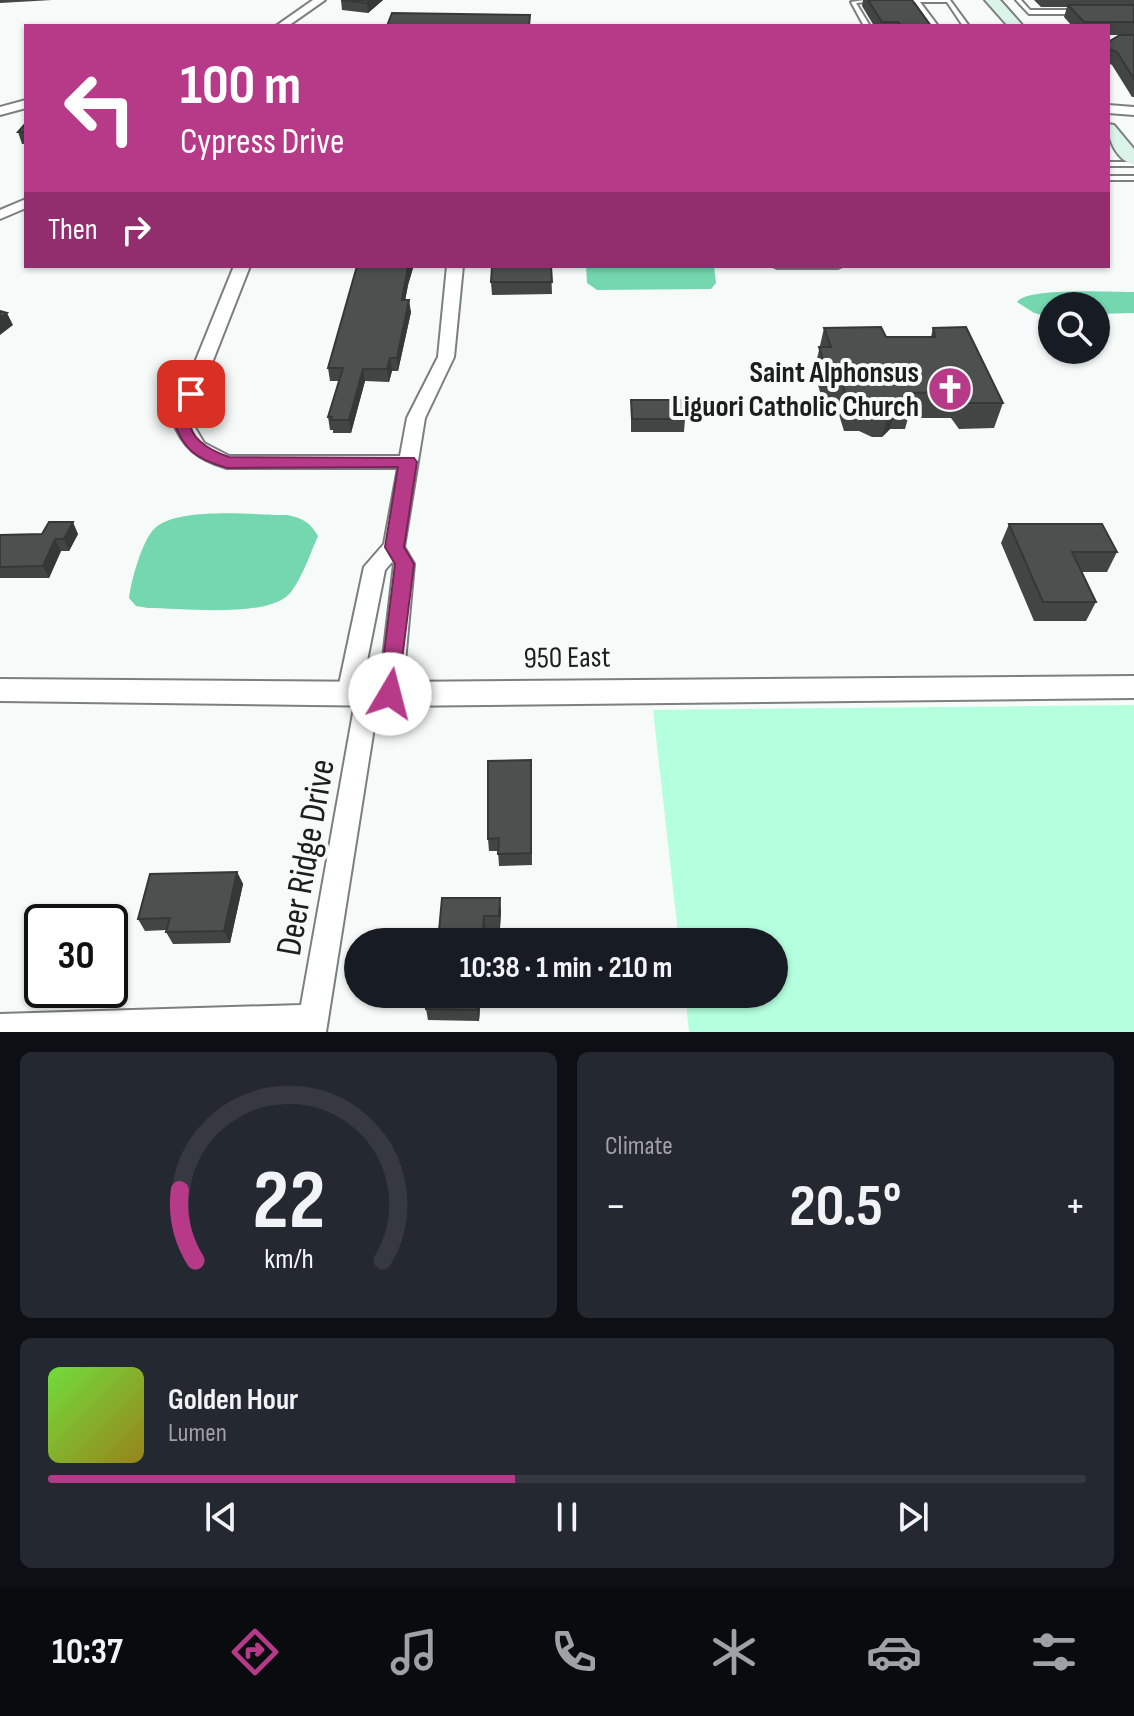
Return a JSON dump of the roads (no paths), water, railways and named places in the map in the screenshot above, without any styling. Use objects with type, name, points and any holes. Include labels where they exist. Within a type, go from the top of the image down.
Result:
[{"type":"main road","points":[[992,0],[1014,24]]},
{"type":"main road","points":[[1110,132],[1134,162]]},
{"type":"street","points":[[284,24],[320,0]]},
{"type":"street","points":[[0,111],[24,105]]},
{"type":"street","points":[[1110,109],[1134,111]]},
{"type":"street","points":[[0,215],[24,204]]},
{"type":"street","points":[[241,268],[181,419],[188,440],[207,455],[227,462],[408,462]]},
{"type":"street","points":[[369,694],[375,567],[394,547],[416,418],[446,357],[455,268]]},
{"type":"street","points":[[369,694],[404,564],[394,547]]},
{"type":"street","name":"950 East","points":[[0,690],[369,694],[1134,687]]},
{"type":"street","name":"Deer Ridge Drive","points":[[312,1026],[369,694]]},
{"type":"street","points":[[0,1029],[312,1026]]},
{"type":"lane","points":[[866,24],[853,2],[948,0],[965,24]]},
{"type":"lane","points":[[1018,0],[1029,12],[1089,12]]},
{"type":"lane","points":[[917,1],[934,24]]},
{"type":"lane","points":[[1110,164],[1134,162]]},
{"type":"lane","points":[[1110,178],[1134,178]]},
{"type":"place","name":"Saint Alphonsus Liguori Catholic Church","points":[[950,389]]}]
